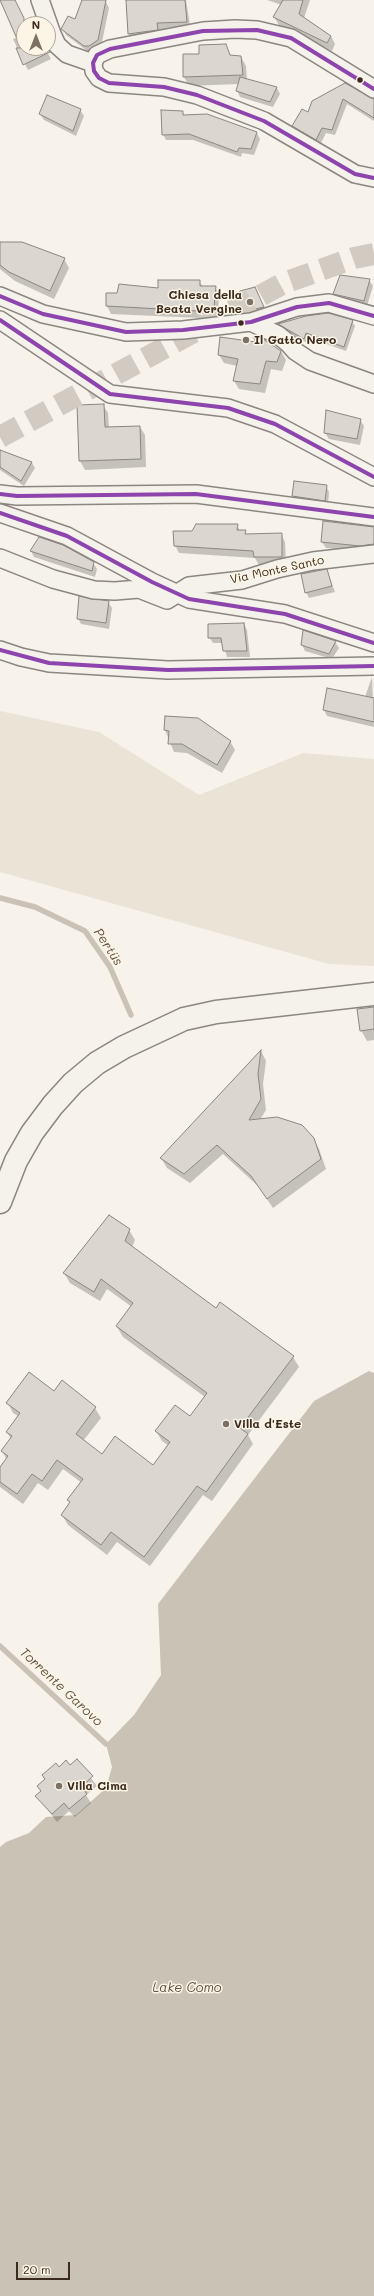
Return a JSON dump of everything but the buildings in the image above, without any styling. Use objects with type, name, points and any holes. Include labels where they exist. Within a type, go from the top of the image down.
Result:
[{"type":"street","points":[[40,0],[57,45],[67,54],[93,62]]},
{"type":"street","points":[[374,89],[335,63],[291,38],[257,30],[235,29],[203,31],[110,49],[97,55],[93,62],[94,71],[99,78],[109,83],[164,87],[197,95],[264,121],[355,174],[374,178]]},
{"type":"street","points":[[0,296],[43,314],[126,332],[183,330],[251,322],[297,307],[329,302],[372,313]]},
{"type":"street","points":[[0,320],[110,394],[228,408],[275,424],[374,477]]},
{"type":"street","points":[[251,322],[278,336],[288,343],[295,352],[310,360],[374,384]]},
{"type":"street","points":[[0,494],[17,496],[196,494],[374,517]]},
{"type":"street","points":[[0,513],[67,536],[152,582],[177,592],[189,599],[285,614],[374,643]]},
{"type":"street","name":"Via Monte Santo","points":[[0,558],[53,579],[94,590],[115,591],[139,589],[167,600],[177,592],[189,586],[242,580],[277,569],[313,561],[374,554]]},
{"type":"street","points":[[0,650],[21,657],[49,663],[168,670],[374,666]]},
{"type":"street","points":[[0,1202],[16,1161],[32,1133],[53,1105],[73,1084],[97,1063],[124,1047],[184,1019],[216,1012],[374,994]]},
{"type":"shaded area","points":[[0,711],[99,732],[199,795],[303,753],[374,759],[374,966],[329,964],[0,872]]},
{"type":"water","name":"Lake Como","points":[[369,1371],[374,1373],[374,2296],[0,2296],[0,1847],[6,1842],[29,1833],[46,1817],[76,1815],[106,1788],[112,1767],[106,1744],[134,1715],[161,1675],[158,1604],[314,1401]]},
{"type":"waterway","name":"Pertüs","points":[[0,898],[35,907],[85,931],[110,967],[131,1015]]},
{"type":"waterway","name":"Torrente Garovo","points":[[0,1646],[106,1744]]},
{"type":"tunnel","points":[[0,437],[284,283],[354,258],[374,254]]},
{"type":"transit line","points":[[374,89],[291,38],[257,30],[203,31],[110,49],[97,55],[93,63],[94,71],[99,78],[109,83],[164,87],[197,95],[264,121],[355,174],[374,178]]},
{"type":"transit line","points":[[0,296],[43,314],[126,332],[183,330],[251,322],[297,307],[329,303],[374,316]]},
{"type":"transit line","points":[[0,320],[110,394],[228,408],[275,424],[374,477]]},
{"type":"transit line","points":[[0,494],[17,496],[196,494],[374,517]]},
{"type":"transit line","points":[[0,513],[67,536],[152,582],[189,599],[285,614],[374,643]]},
{"type":"transit line","points":[[0,650],[49,663],[168,670],[374,666]]},
{"type":"place","name":"Chiesa della Beata Vergine","points":[[250,302]]},
{"type":"place","name":"Il Gatto Nero","points":[[246,340]]},
{"type":"place","name":"Villa d'Este","points":[[226,1424]]},
{"type":"place","name":"Villa Cima","points":[[59,1786]]}]
